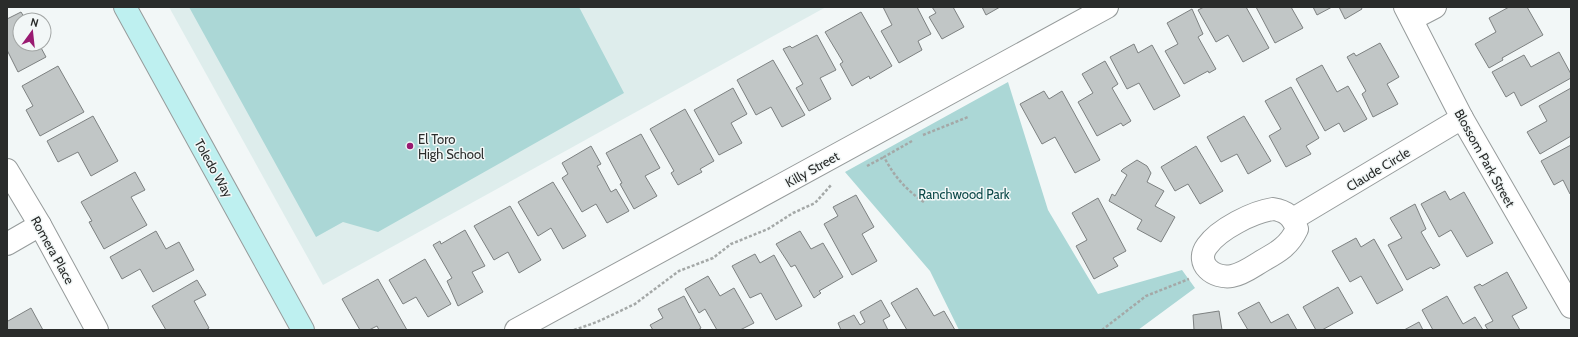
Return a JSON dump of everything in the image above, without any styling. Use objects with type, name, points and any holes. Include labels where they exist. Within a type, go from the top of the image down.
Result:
[{"type":"main road","name":"Toledo Way","points":[[125,7],[303,330]]},
{"type":"street","name":"Killy Street","points":[[516,330],[1107,7]]},
{"type":"street","points":[[1408,13],[1435,7]]},
{"type":"street","name":"Blossom Park Street","points":[[1408,13],[1462,118],[1571,307]]},
{"type":"street","name":"Claude Circle","points":[[1293,219],[1462,118]]},
{"type":"street","name":"Romera Place","points":[[7,170],[40,225],[97,330]]},
{"type":"street","points":[[7,244],[40,225]]},
{"type":"path","points":[[864,167],[917,138],[968,117]]},
{"type":"path","points":[[884,157],[904,186],[912,194],[924,202]]},
{"type":"path","points":[[574,330],[597,322],[635,304],[679,271],[713,258],[731,244],[768,229],[793,213],[815,203],[835,182]]},
{"type":"path","points":[[1102,330],[1146,296],[1191,278]]},
{"type":"shaded area","name":"El Toro High School","points":[[169,7],[826,7],[323,285]]},
{"type":"green space","name":"El Toro High School","points":[[189,7],[579,7],[624,93],[378,232],[343,222],[316,237]]},
{"type":"green space","name":"Ranchwood Park","points":[[1008,82],[1048,210],[1098,294],[1182,270],[1195,288],[1138,330],[959,330],[930,271],[845,172]]},
{"type":"building","points":[[883,7],[917,7],[931,34],[918,41],[922,50],[899,63],[881,31],[892,25]]},
{"type":"building","points":[[932,7],[953,7],[964,27],[942,39],[929,17],[936,13]]},
{"type":"building","points":[[982,7],[1000,7],[986,15]]},
{"type":"building","points":[[1204,7],[1246,7],[1269,48],[1243,62],[1228,35],[1216,42],[1198,10]]},
{"type":"building","points":[[1256,7],[1291,7],[1303,28],[1275,43]]},
{"type":"building","points":[[1313,7],[1332,7],[1317,15]]},
{"type":"building","points":[[1339,7],[1361,7],[1362,9],[1345,19]]},
{"type":"building","points":[[1509,7],[1527,7],[1543,35],[1502,58],[1503,60],[1489,68],[1475,44],[1496,32],[1489,18]]},
{"type":"building","points":[[1192,9],[1203,34],[1198,37],[1216,69],[1209,73],[1208,71],[1184,84],[1165,51],[1178,44],[1167,23]]},
{"type":"building","points":[[861,12],[892,66],[870,79],[869,76],[852,86],[840,64],[843,62],[825,32]]},
{"type":"building","points":[[12,16],[12,52],[43,52],[46,57],[18,72],[7,50],[7,19]]},
{"type":"building","points":[[817,35],[836,70],[820,78],[831,99],[809,111],[796,88],[803,84],[783,49],[790,46],[792,48]]},
{"type":"building","points":[[1380,43],[1399,77],[1387,84],[1398,104],[1373,117],[1362,94],[1366,91],[1347,57],[1354,53],[1356,56]]},
{"type":"building","points":[[1134,44],[1138,53],[1152,45],[1180,96],[1154,110],[1139,83],[1127,89],[1110,57]]},
{"type":"building","points":[[1559,52],[1571,74],[1571,78],[1521,106],[1514,92],[1506,97],[1492,72],[1524,55],[1531,67]]},
{"type":"building","points":[[773,60],[805,115],[782,127],[771,107],[756,115],[737,80]]},
{"type":"building","points":[[1105,61],[1118,84],[1112,88],[1131,121],[1123,126],[1121,123],[1097,136],[1078,102],[1093,93],[1082,74]]},
{"type":"building","points":[[1322,65],[1337,92],[1348,86],[1367,119],[1344,132],[1339,123],[1325,131],[1296,79]]},
{"type":"building","points":[[58,66],[84,112],[40,136],[26,110],[33,106],[22,86]]},
{"type":"building","points":[[1291,87],[1319,138],[1306,146],[1311,154],[1286,167],[1269,136],[1281,129],[1265,101]]},
{"type":"building","points":[[733,88],[747,114],[731,123],[742,143],[719,155],[694,110]]},
{"type":"building","points":[[1571,88],[1571,136],[1540,154],[1527,132],[1547,121],[1539,106]]},
{"type":"building","points":[[1044,91],[1049,99],[1062,91],[1100,160],[1075,173],[1055,137],[1042,144],[1020,104]]},
{"type":"building","points":[[685,109],[714,161],[700,169],[702,172],[678,185],[671,173],[674,171],[650,129]]},
{"type":"building","points":[[93,116],[118,161],[91,176],[78,152],[58,162],[47,141]]},
{"type":"building","points":[[1244,116],[1271,161],[1248,174],[1237,154],[1221,162],[1207,137]]},
{"type":"building","points":[[641,134],[660,168],[645,176],[657,196],[634,209],[620,184],[622,183],[606,153]]},
{"type":"building","points":[[1571,145],[1570,194],[1563,180],[1554,185],[1541,161]]},
{"type":"building","points":[[591,146],[601,164],[597,166],[611,192],[616,189],[629,211],[607,223],[596,204],[582,212],[562,178],[568,174],[562,163]]},
{"type":"building","points":[[1196,146],[1223,191],[1200,204],[1188,184],[1175,191],[1161,167]]},
{"type":"building","points":[[1137,160],[1147,166],[1151,173],[1147,182],[1164,191],[1155,206],[1175,217],[1161,242],[1137,229],[1142,220],[1109,201],[1112,194],[1115,196],[1127,175],[1121,171]]},
{"type":"building","points":[[135,172],[145,190],[131,197],[147,225],[104,249],[89,222],[92,221],[81,202]]},
{"type":"building","points":[[553,182],[586,236],[563,249],[551,228],[538,236],[518,202]]},
{"type":"building","points":[[1445,191],[1450,200],[1464,192],[1493,243],[1467,257],[1451,230],[1439,237],[1421,204]]},
{"type":"building","points":[[856,195],[874,227],[862,234],[877,261],[852,275],[824,224],[838,216],[833,207]]},
{"type":"building","points":[[1098,198],[1126,251],[1113,258],[1118,266],[1094,279],[1076,246],[1087,240],[1072,213]]},
{"type":"building","points":[[1415,204],[1426,229],[1421,232],[1440,265],[1433,269],[1431,267],[1407,280],[1388,245],[1402,238],[1390,218]]},
{"type":"building","points":[[510,206],[541,260],[519,273],[508,252],[494,260],[474,226]]},
{"type":"building","points":[[465,230],[485,266],[472,272],[483,292],[458,306],[447,281],[452,278],[433,245],[440,241],[441,244]]},
{"type":"building","points":[[156,231],[166,249],[179,242],[194,270],[153,292],[140,269],[122,279],[110,257]]},
{"type":"building","points":[[800,231],[811,249],[823,243],[843,277],[819,291],[821,293],[814,298],[795,265],[791,267],[776,244]]},
{"type":"building","points":[[1356,238],[1361,247],[1374,239],[1403,290],[1377,304],[1361,276],[1350,282],[1332,251]]},
{"type":"building","points":[[755,254],[760,263],[774,255],[802,306],[776,320],[761,293],[750,298],[732,266]]},
{"type":"building","points":[[425,259],[451,304],[428,317],[416,297],[403,304],[389,280]]},
{"type":"building","points":[[1507,272],[1527,308],[1512,316],[1520,330],[1488,330],[1485,325],[1493,321],[1474,287],[1480,284],[1482,286]]},
{"type":"building","points":[[708,276],[720,296],[734,288],[754,323],[740,330],[717,330],[705,309],[699,313],[685,289]]},
{"type":"building","points":[[378,279],[407,330],[379,330],[377,326],[369,330],[360,330],[342,299]]},
{"type":"building","points":[[197,280],[206,295],[194,301],[209,328],[206,330],[166,330],[152,306]]},
{"type":"building","points":[[1338,287],[1353,313],[1322,330],[1316,330],[1303,307]]},
{"type":"building","points":[[917,288],[934,316],[944,311],[955,330],[907,330],[891,303]]},
{"type":"building","points":[[684,296],[701,328],[698,330],[653,330],[650,325],[663,318],[658,309]]},
{"type":"building","points":[[1447,296],[1463,324],[1475,317],[1483,330],[1433,330],[1422,310]]},
{"type":"building","points":[[881,300],[890,316],[883,320],[888,330],[841,330],[838,323],[854,315],[860,325],[865,322],[860,312]]},
{"type":"building","points":[[1259,302],[1271,323],[1288,314],[1297,330],[1248,330],[1238,313]]},
{"type":"building","points":[[31,308],[43,330],[7,330],[7,320],[8,321]]},
{"type":"building","points":[[1219,311],[1222,330],[1194,330],[1193,315]]},
{"type":"building","points":[[1419,322],[1423,330],[1404,330]]},
{"type":"place","name":"El Toro High School","points":[[410,146]]}]
